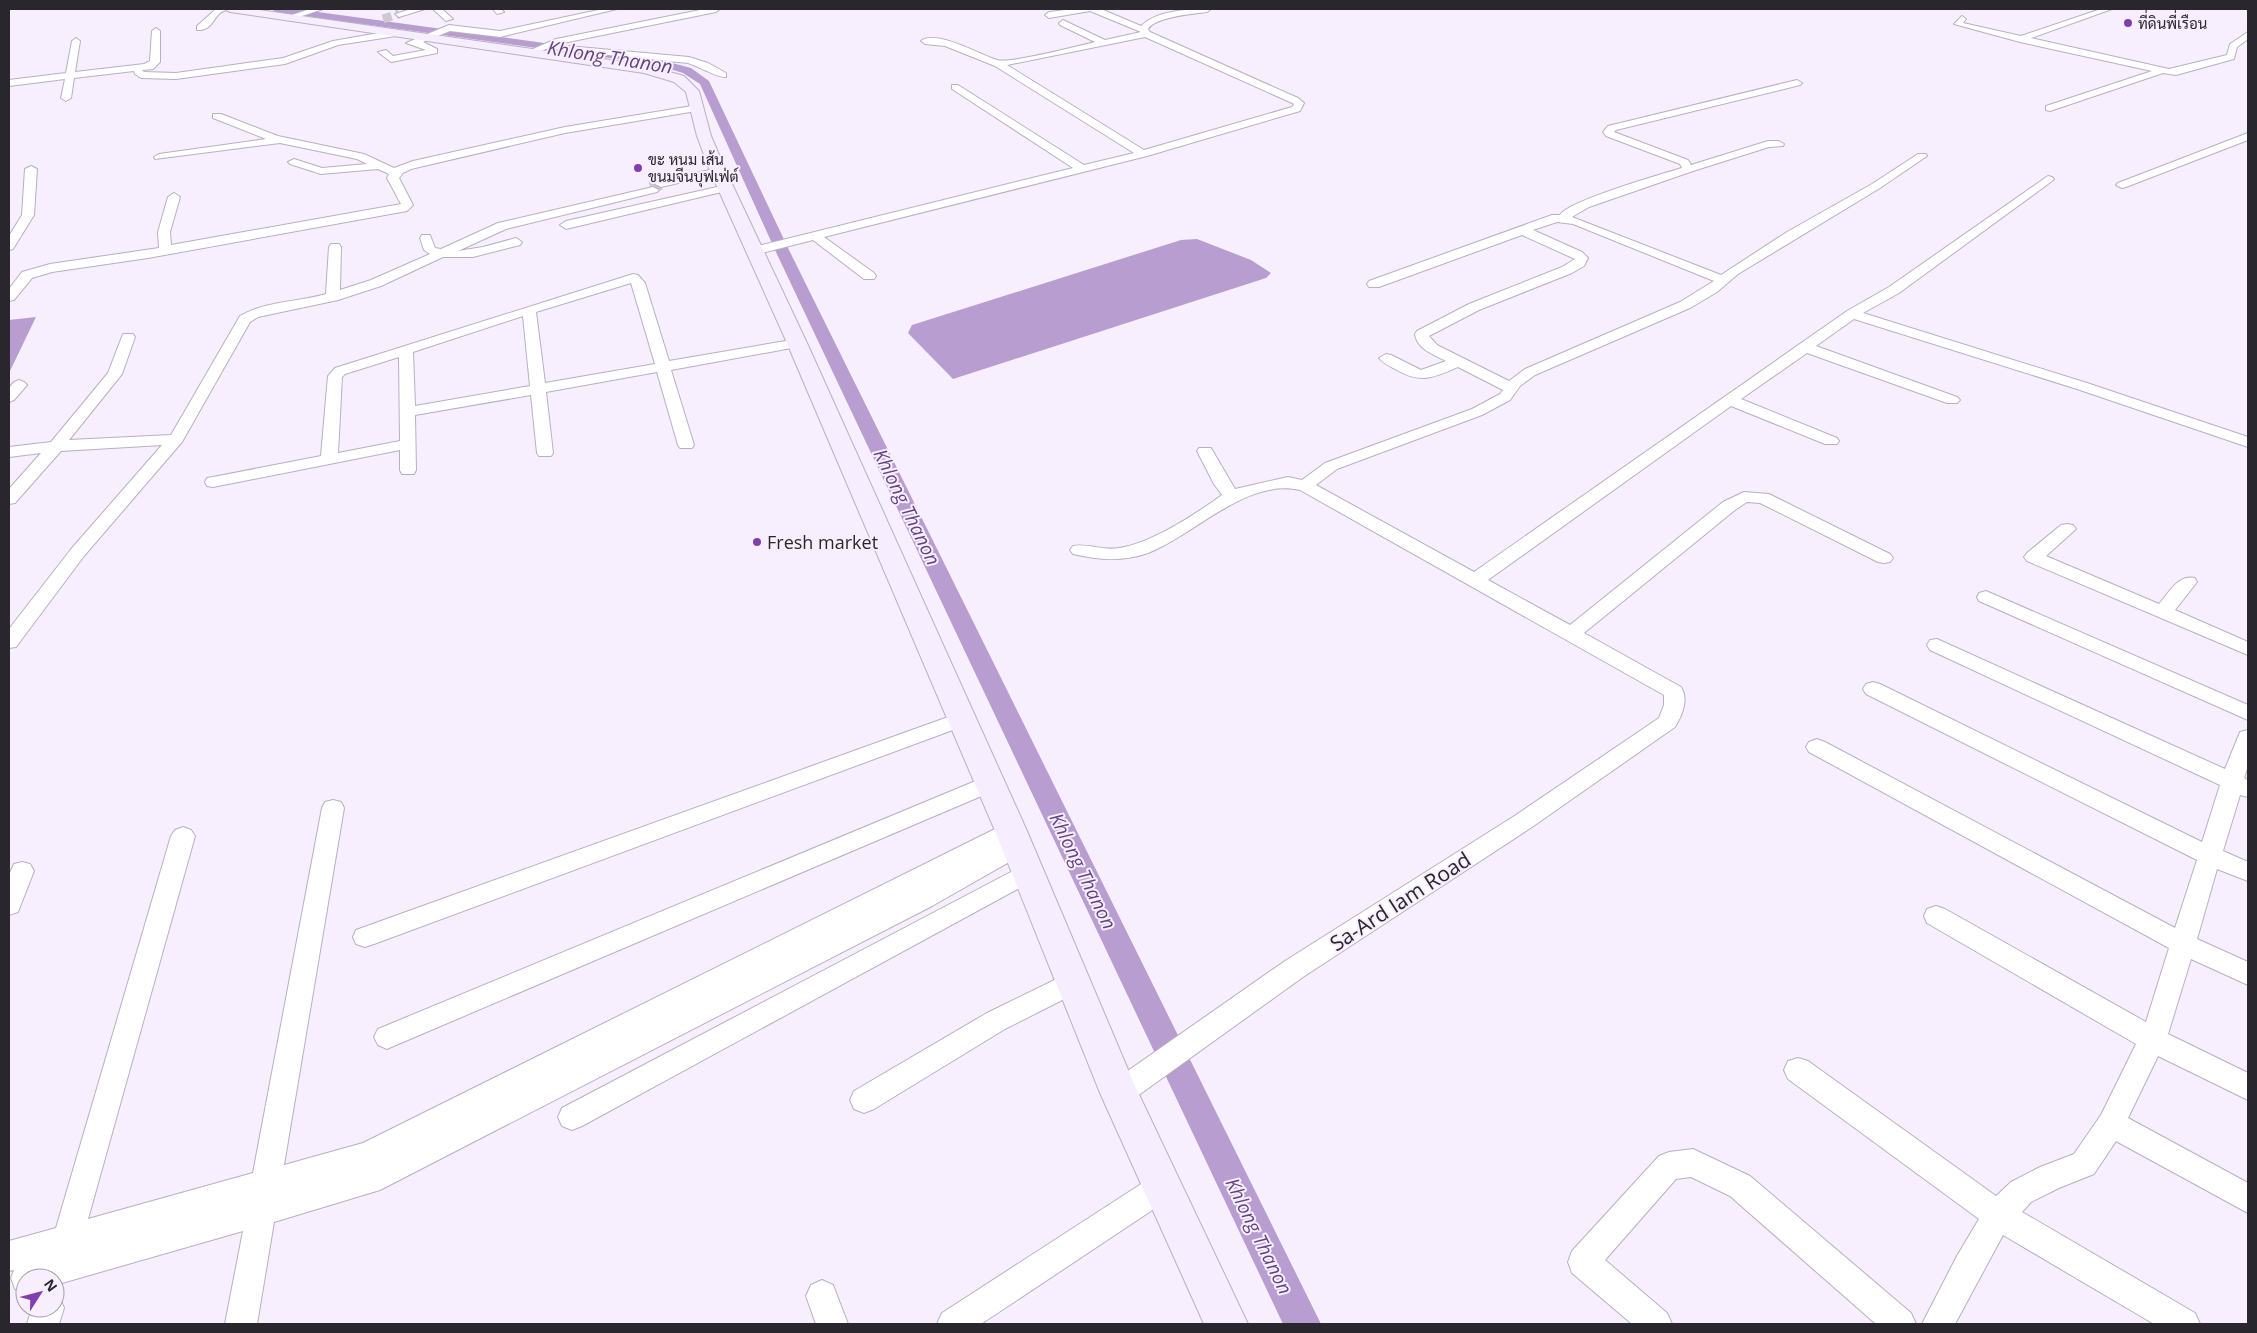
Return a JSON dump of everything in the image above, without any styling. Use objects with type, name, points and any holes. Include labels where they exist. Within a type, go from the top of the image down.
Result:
[{"type":"street","points":[[200,28],[212,19],[214,12],[223,9]]},
{"type":"street","points":[[134,70],[157,81],[285,61],[388,24],[422,9]]},
{"type":"street","points":[[437,9],[449,19]]},
{"type":"street","points":[[431,38],[456,28],[494,34],[613,9]]},
{"type":"street","points":[[544,50],[716,9]]},
{"type":"street","points":[[761,249],[1143,154],[1286,113],[1296,109],[1299,102],[1099,11],[1089,9],[1049,15]]},
{"type":"street","points":[[1145,32],[1145,24],[1158,18],[1206,9]]},
{"type":"street","points":[[2020,39],[2108,9]]},
{"type":"street","points":[[249,10],[301,13],[388,24],[431,38],[544,50],[689,60],[705,65],[724,75]]},
{"type":"street","points":[[1962,19],[1958,24],[2176,72],[2225,59],[2233,54],[2233,46],[2248,35]]},
{"type":"street","points":[[1063,23],[1104,43]]},
{"type":"street","points":[[149,67],[155,62],[156,32]]},
{"type":"street","points":[[998,64],[1104,43],[1145,32]]},
{"type":"street","points":[[397,62],[433,56],[435,54],[431,38]]},
{"type":"street","points":[[544,50],[619,40]]},
{"type":"street","points":[[66,98],[76,41]]},
{"type":"street","points":[[925,41],[947,43],[998,64],[1143,154]]},
{"type":"street","points":[[544,50],[662,73],[679,79],[692,91],[704,136],[721,177],[761,249],[797,343],[990,783],[1119,1093],[1226,1324]]},
{"type":"street","points":[[9,83],[149,67],[178,72],[301,56]]},
{"type":"street","points":[[2050,108],[2162,70]]},
{"type":"street","points":[[9,87],[69,77]]},
{"type":"street","points":[[1690,169],[1684,162],[1608,132],[1612,128],[1655,116],[1797,82]]},
{"type":"street","points":[[955,86],[1082,169]]},
{"type":"street","points":[[394,173],[413,164],[566,130],[698,108]]},
{"type":"street","points":[[217,116],[280,140],[360,156],[394,173]]},
{"type":"street","points":[[2122,185],[2248,136]]},
{"type":"street","points":[[159,157],[280,140]]},
{"type":"street","points":[[1565,218],[1567,213],[1585,204],[1768,144],[1779,144]]},
{"type":"street","points":[[1306,486],[1330,466],[1476,412],[1505,397],[1511,388],[1530,372],[1684,305],[1712,289],[1791,235],[1876,186],[1922,156]]},
{"type":"street","points":[[294,162],[321,171],[379,166]]},
{"type":"street","points":[[9,246],[28,215],[31,169]]},
{"type":"street","points":[[9,297],[24,279],[35,271],[165,251],[403,208],[407,205],[393,178],[394,173]]},
{"type":"street","points":[[9,642],[78,552],[176,439],[245,319],[253,314],[333,297],[376,283],[502,226],[578,205],[657,187],[721,177]]},
{"type":"street","points":[[566,225],[721,177]]},
{"type":"street","points":[[1474,581],[1852,314],[1894,290],[2048,179]]},
{"type":"street","points":[[165,251],[164,232],[174,197]]},
{"type":"street","points":[[1374,284],[1556,218],[1565,218],[1723,280]]},
{"type":"street","points":[[1511,388],[1432,348],[1423,340],[1422,334],[1474,307],[1580,263],[1582,258],[1578,255],[1522,230]]},
{"type":"street","points":[[815,236],[869,276]]},
{"type":"street","points":[[426,238],[430,250],[440,253],[473,254],[516,242]]},
{"type":"street","points":[[333,297],[335,247]]},
{"type":"street","points":[[9,278],[24,279]]},
{"type":"street","points":[[330,459],[335,376],[340,371],[633,278],[638,283],[686,445]]},
{"type":"street","points":[[529,310],[546,453]]},
{"type":"street","points":[[1852,314],[2082,386],[2248,442]]},
{"type":"street","points":[[9,499],[56,446],[115,374],[128,337]]},
{"type":"street","points":[[407,412],[797,343]]},
{"type":"street","points":[[1805,347],[1952,400]]},
{"type":"street","points":[[406,350],[408,470]]},
{"type":"street","points":[[1386,358],[1413,375],[1422,376],[1458,361]]},
{"type":"street","points":[[9,397],[19,385]]},
{"type":"street","points":[[1730,400],[1831,441]]},
{"type":"street","points":[[9,452],[56,446],[176,439]]},
{"type":"street","points":[[213,482],[408,444]]},
{"type":"street","points":[[1205,451],[1222,484],[1232,496]]},
{"type":"street","points":[[1079,550],[1104,555],[1142,549],[1208,513],[1232,496],[1247,490],[1288,482],[1306,486],[1571,634],[1729,506],[1744,497],[1763,498],[1884,558]]},
{"type":"street","points":[[2067,529],[2033,557],[2248,648]]},
{"type":"street","points":[[2163,612],[2188,582]]},
{"type":"street","points":[[1986,597],[2248,713]]},
{"type":"street","name":"Sa-Ard Iam Road","points":[[1119,1093],[1237,1012],[1294,969],[1524,821],[1668,722],[1674,705],[1674,692],[1571,634]]},
{"type":"street","points":[[1937,645],[2240,786]]},
{"type":"street","points":[[1873,689],[2210,856],[2248,872]]},
{"type":"street","points":[[366,937],[962,719]]},
{"type":"street","points":[[1938,1324],[1998,1215],[2021,1192],[2050,1177],[2084,1164],[2111,1124],[2153,1040],[2210,856],[2240,786],[2248,736]]},
{"type":"street","points":[[1817,747],[2183,944],[2248,974]]},
{"type":"street","points":[[387,1037],[990,783]]},
{"type":"street","points":[[241,1324],[334,808]]},
{"type":"street","points":[[59,1268],[183,836]]},
{"type":"street","points":[[9,1256],[368,1155],[461,1121],[930,895],[1014,839]]},
{"type":"street","points":[[9,905],[22,871]]},
{"type":"street","points":[[572,1117],[1028,872]]},
{"type":"street","points":[[1936,916],[2153,1040],[2248,1087]]},
{"type":"street","points":[[864,1100],[996,1020],[1073,982]]},
{"type":"street","points":[[1798,1070],[1998,1215],[2184,1324]]},
{"type":"street","points":[[65,1273],[262,1211],[370,1180],[461,1121]]},
{"type":"street","points":[[2111,1124],[2248,1199]]},
{"type":"street","points":[[1656,1324],[1583,1262],[1669,1166],[1693,1163],[1740,1186],[1900,1324]]},
{"type":"street","points":[[953,1324],[1162,1187]]},
{"type":"shaded area","points":[[1197,239],[1251,260],[1271,273],[1266,278],[953,379],[908,333],[912,325],[1181,240]]},
{"type":"shaded area","points":[[36,317],[10,371],[9,372],[9,320]]},
{"type":"waterway","name":"Khlong Thanon","points":[[276,9],[653,61],[687,71],[705,83],[782,250],[1302,1324]]},
{"type":"tunnel","points":[[383,19],[399,14]]},
{"type":"tunnel","points":[[650,187],[661,184]]},
{"type":"place","name":"ที่ดินพี่เรือน","points":[[2128,23]]},
{"type":"place","name":"ขะ หนม เส้น ขนมจีนบุฟเฟ่ต์","points":[[638,168]]},
{"type":"place","name":"Fresh market","points":[[757,542]]}]
